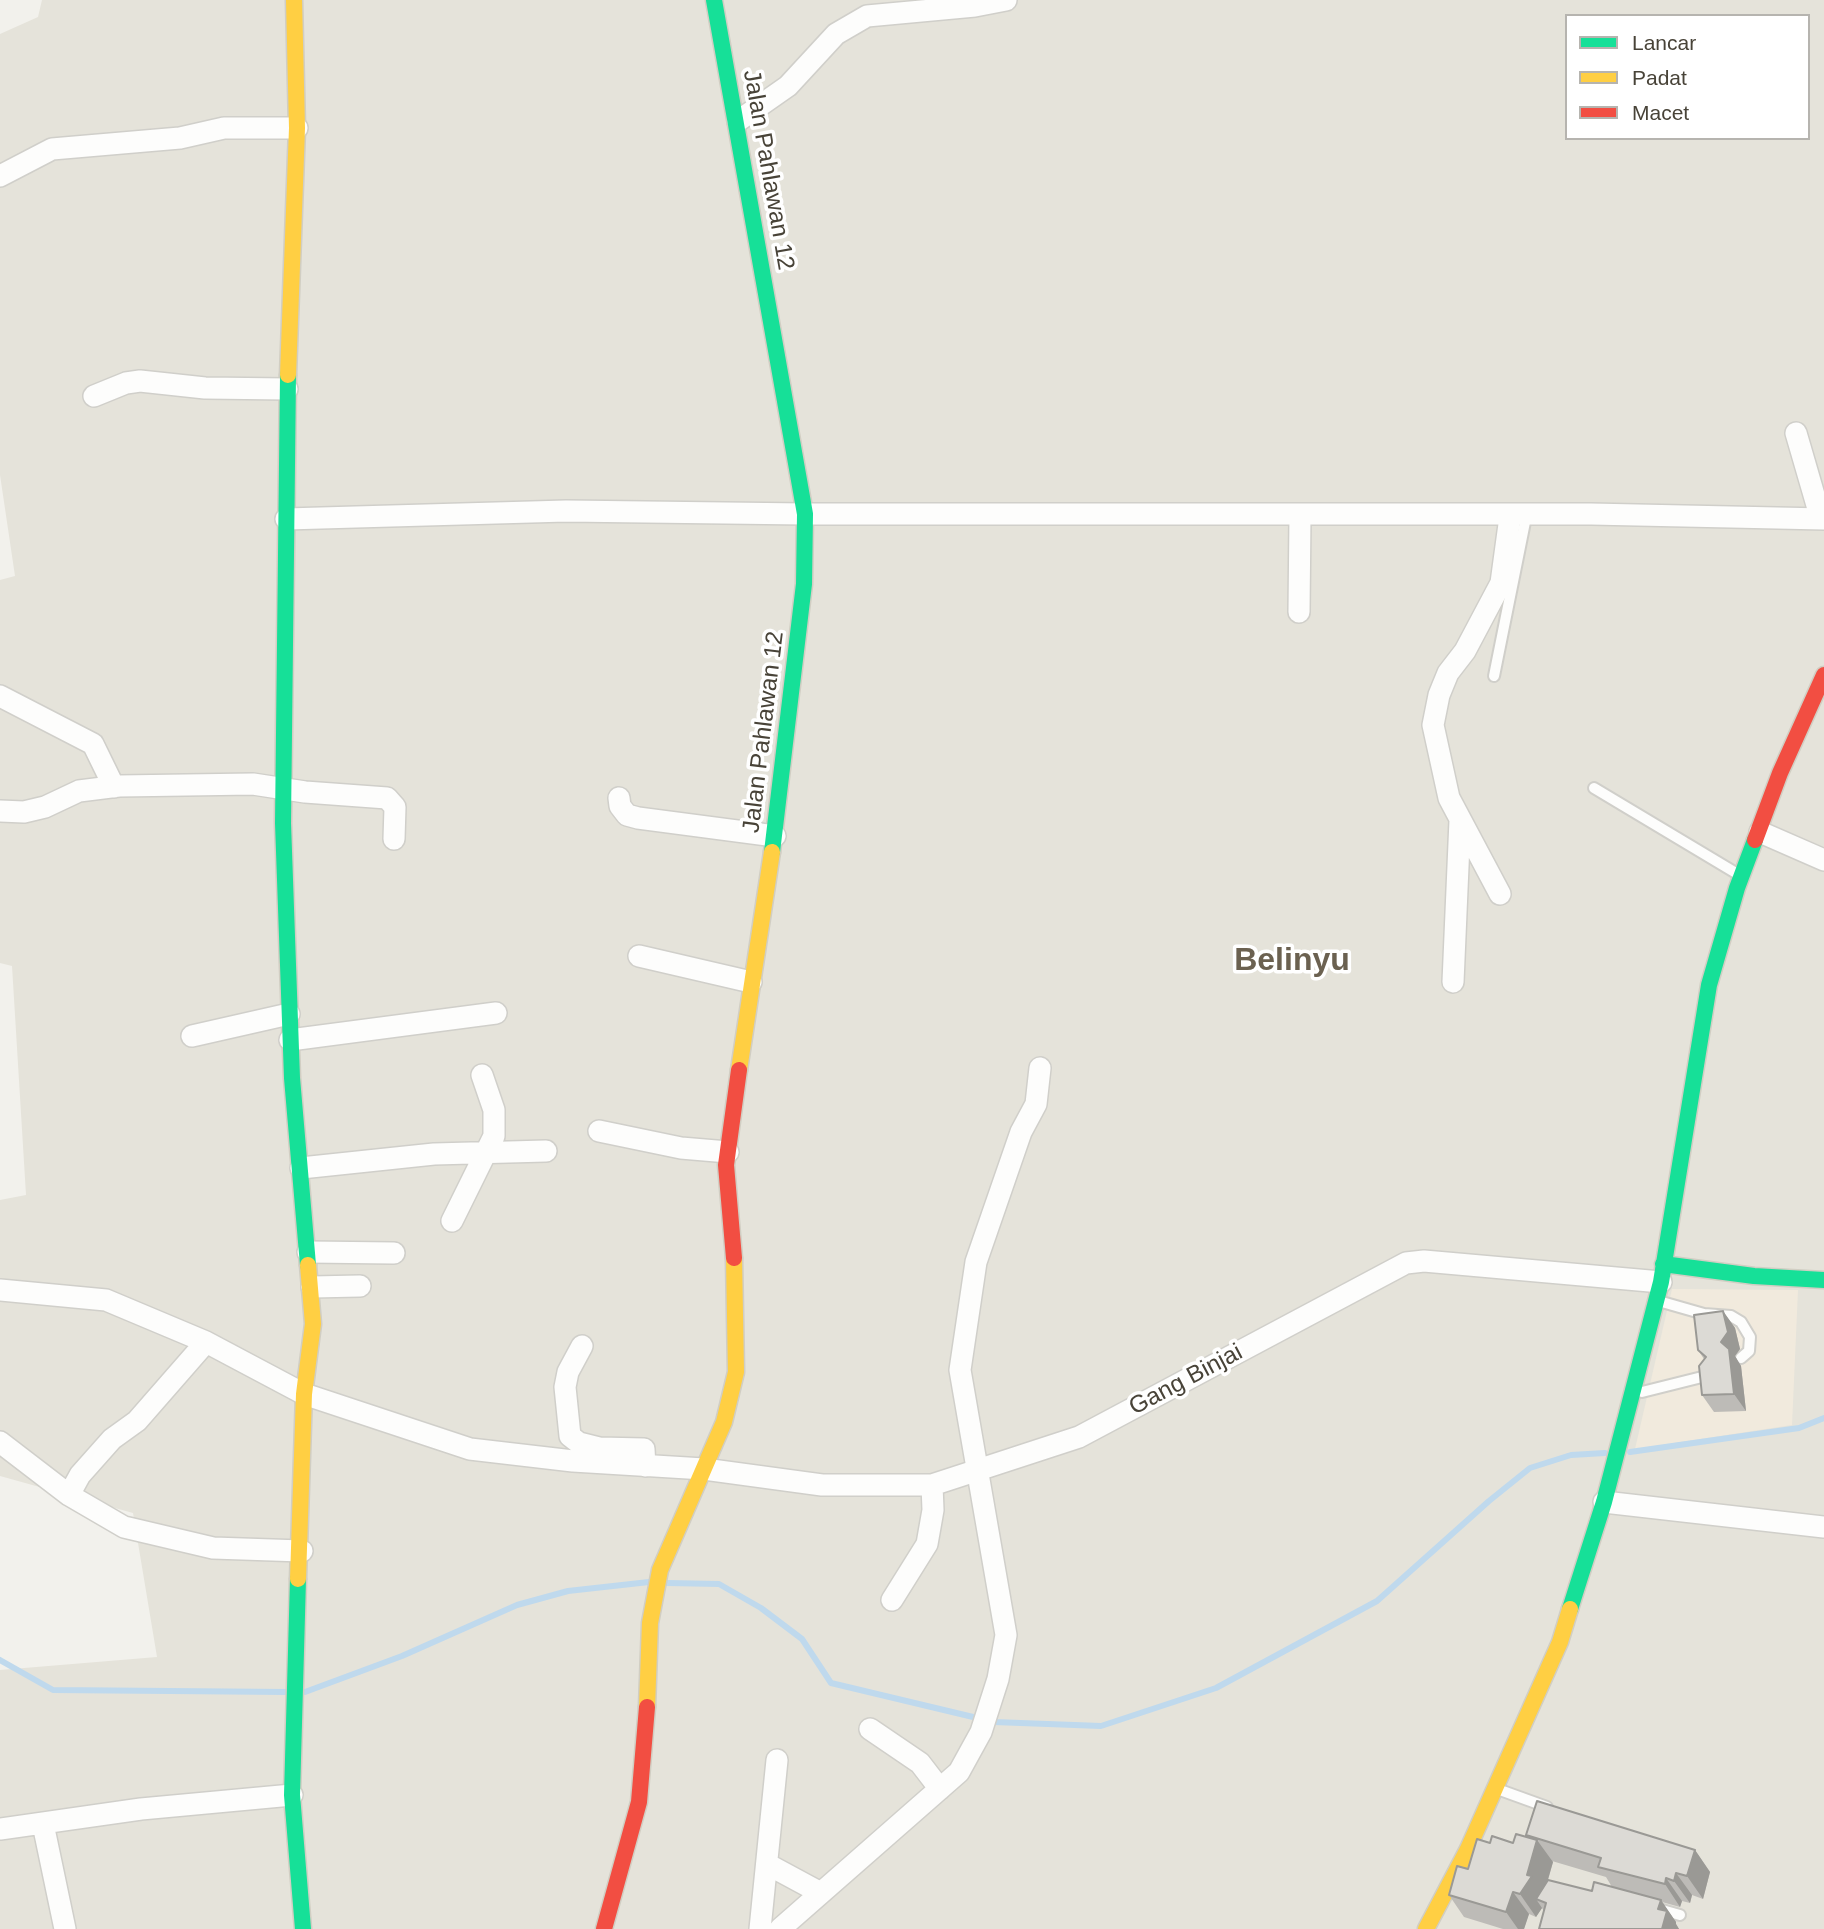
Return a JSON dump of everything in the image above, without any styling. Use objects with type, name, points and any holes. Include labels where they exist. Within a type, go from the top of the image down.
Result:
[{"type":"main road","points":[[293,0],[297,128],[287,388],[284,788],[290,1040],[313,1324],[304,1394],[302,1550],[292,1794],[296,1871],[303,1929]]},
{"type":"main road","name":"Jalan Pahlawan 12","points":[[604,1929],[611,1895],[633,1832],[639,1802],[646,1735],[650,1623],[660,1570],[724,1422],[736,1372],[735,1267],[728,1152],[751,982],[775,836],[804,583],[805,514],[714,0]]},
{"type":"main road","points":[[1432,1925],[1560,1642],[1604,1502],[1660,1282],[1709,985],[1742,876],[1780,773],[1823,682]]},
{"type":"main road","points":[[1660,1282],[1754,1276],[1824,1280]]},
{"type":"street","points":[[737,121],[788,86],[836,34],[882,7],[975,6],[1006,0]]},
{"type":"street","points":[[0,176],[52,149],[180,138],[224,128],[297,128]]},
{"type":"street","points":[[94,396],[126,383],[140,381],[205,388],[287,388]]},
{"type":"street","points":[[286,519],[566,511],[1518,517],[1591,514],[1822,519],[1796,433]]},
{"type":"street","points":[[1299,612],[1300,516]]},
{"type":"street","points":[[1500,894],[1450,798],[1433,725],[1439,695],[1448,673],[1465,651],[1502,583],[1518,517]]},
{"type":"street","points":[[0,696],[85,738],[100,755],[114,787]]},
{"type":"street","points":[[0,811],[24,812],[45,807],[79,791],[114,787],[253,784],[387,798],[395,807],[394,839]]},
{"type":"street","points":[[619,798],[620,806],[627,815],[638,818],[775,836]]},
{"type":"street","points":[[1453,982],[1460,818]]},
{"type":"street","points":[[1760,832],[1824,860]]},
{"type":"street","points":[[639,956],[751,982]]},
{"type":"street","points":[[290,1040],[496,1013]]},
{"type":"street","points":[[192,1035],[289,1014]]},
{"type":"street","points":[[780,1929],[819,1892],[960,1772],[984,1722],[1006,1634],[960,1370],[975,1262],[1021,1132],[1036,1104],[1040,1068]]},
{"type":"street","points":[[452,1221],[494,1136],[496,1124],[482,1075]]},
{"type":"street","points":[[599,1131],[681,1148],[728,1152]]},
{"type":"street","points":[[301,1168],[434,1154],[546,1151]]},
{"type":"street","points":[[308,1252],[394,1253]]},
{"type":"street","name":"Gang Binjai","points":[[0,1290],[106,1300],[206,1342],[304,1394],[470,1449],[572,1461],[704,1469],[822,1485],[932,1485],[1079,1437],[1406,1263],[1424,1261],[1660,1282]]},
{"type":"street","points":[[312,1287],[360,1286]]},
{"type":"street","points":[[69,1495],[80,1475],[112,1439],[136,1421],[206,1342]]},
{"type":"street","points":[[582,1346],[568,1371],[565,1387],[570,1436],[579,1443],[599,1448],[644,1449],[645,1466]]},
{"type":"street","points":[[0,1442],[69,1495],[124,1527],[213,1548],[302,1550]]},
{"type":"street","points":[[892,1600],[927,1545],[933,1510],[932,1485]]},
{"type":"street","points":[[1604,1502],[1824,1527]]},
{"type":"street","points":[[870,1728],[920,1763],[940,1789]]},
{"type":"street","points":[[760,1929],[777,1760]]},
{"type":"street","points":[[0,1829],[141,1809],[292,1794]]},
{"type":"street","points":[[43,1824],[65,1929]]},
{"type":"street","points":[[767,1864],[819,1892]]},
{"type":"lane","points":[[1494,676],[1518,517]]},
{"type":"lane","points":[[1594,788],[1742,876]]},
{"type":"lane","points":[[1660,1282],[1704,1314],[1731,1316],[1741,1322],[1750,1337],[1749,1350],[1741,1358]]},
{"type":"lane","points":[[1632,1393],[1710,1375]]},
{"type":"lane","points":[[1494,1788],[1558,1810]]},
{"type":"lane","points":[[1641,1904],[1680,1914]]},
{"type":"shaded area","points":[[42,0],[1824,0],[1824,1929],[0,1929],[0,1670],[157,1657],[133,1513],[0,1476],[0,1200],[26,1195],[12,966],[0,963],[0,580],[15,576],[0,475],[0,34],[38,17]]},
{"type":"shaded area","points":[[1672,1289],[1798,1290],[1792,1425],[1635,1449]]},
{"type":"building","points":[[1723,1311],[1728,1332],[1721,1342],[1729,1349],[1734,1394],[1702,1395],[1699,1366],[1706,1357],[1698,1350],[1694,1315]]},
{"type":"building","points":[[1537,1801],[1695,1850],[1687,1876],[1676,1873],[1674,1881],[1666,1878],[1665,1884],[1598,1867],[1601,1858],[1526,1835]]},
{"type":"building","points":[[1516,1834],[1537,1840],[1527,1875],[1532,1876],[1520,1894],[1513,1892],[1506,1912],[1449,1895],[1457,1866],[1468,1869],[1477,1839],[1490,1843],[1492,1836],[1513,1843]]},
{"type":"building","points":[[1548,1880],[1592,1891],[1594,1882],[1661,1900],[1658,1909],[1667,1911],[1662,1929],[1539,1929],[1546,1903],[1536,1899]]},
{"type":"waterway","points":[[1630,1452],[1799,1428],[1824,1418]]},
{"type":"waterway","points":[[667,1583],[719,1584],[761,1608],[802,1639],[831,1683],[994,1722],[1101,1726],[1216,1688],[1377,1601],[1530,1468],[1571,1455],[1605,1453]]},
{"type":"waterway","points":[[305,1692],[402,1656],[517,1605],[568,1591],[649,1582]]},
{"type":"waterway","points":[[0,1660],[53,1690],[287,1692]]},
{"type":"traffic: fast","points":[[714,0],[805,514],[804,584],[772,852]]},
{"type":"traffic: fast","points":[[288,375],[283,823],[292,1078],[308,1265]]},
{"type":"traffic: fast","points":[[1570,1609],[1604,1502],[1661,1282],[1709,985],[1737,888],[1755,840]]},
{"type":"traffic: fast","points":[[1663,1264],[1754,1276],[1824,1280]]},
{"type":"traffic: fast","points":[[298,1579],[292,1795],[303,1929]]},
{"type":"traffic: slow","points":[[288,375],[297,128],[294,0]]},
{"type":"traffic: slow","points":[[739,1070],[772,852]]},
{"type":"traffic: slow","points":[[647,1707],[650,1623],[660,1570],[724,1422],[736,1372],[734,1258]]},
{"type":"traffic: slow","points":[[298,1579],[304,1394],[313,1324],[308,1265]]},
{"type":"traffic: slow","points":[[1426,1929],[1468,1849],[1560,1642],[1570,1609]]},
{"type":"traffic: jam","points":[[1755,840],[1780,773],[1824,675]]},
{"type":"traffic: jam","points":[[734,1258],[726,1165],[739,1070]]},
{"type":"traffic: jam","points":[[604,1929],[639,1802],[647,1707]]},
{"type":"district","name":"Belinyu","points":[[1292,961]]}]
